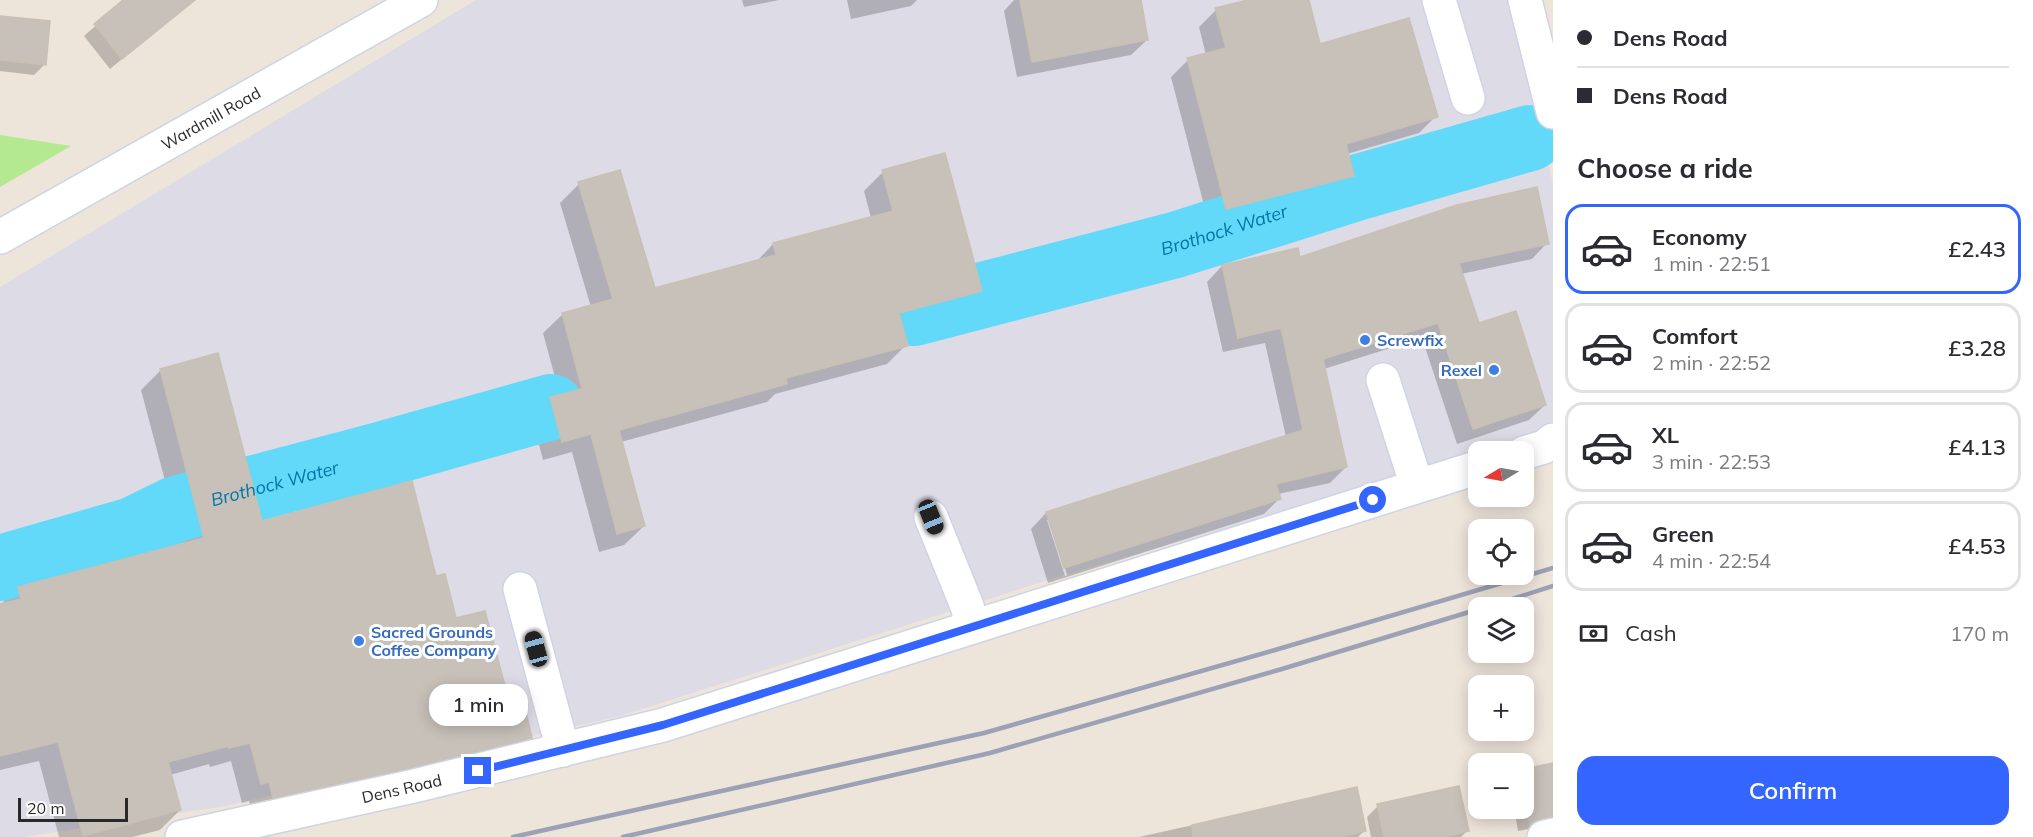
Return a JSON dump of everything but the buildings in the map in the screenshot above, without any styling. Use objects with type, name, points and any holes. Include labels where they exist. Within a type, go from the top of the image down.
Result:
[{"type":"street","name":"Wardmill Road","points":[[0,237],[421,0]]},
{"type":"street","points":[[1439,0],[1468,98]]},
{"type":"street","points":[[1525,0],[1553,112]]},
{"type":"street","points":[[1383,380],[1417,486]]},
{"type":"street","points":[[1534,450],[1544,447],[1553,440]]},
{"type":"street","name":"Dens Road","points":[[182,837],[414,786],[663,725],[1468,470]]},
{"type":"street","points":[[931,517],[967,606],[973,627]]},
{"type":"street","points":[[520,589],[562,750]]},
{"type":"street","points":[[1544,837],[1553,835]]},
{"type":"shaded area","points":[[476,0],[1512,0],[1553,184],[1553,423],[1540,438],[1529,441],[1468,441],[1468,458],[1061,576],[620,716],[225,806],[23,837],[0,837],[0,287]]},
{"type":"green space","points":[[0,135],[71,146],[0,187]]},
{"type":"waterway","name":"Brothock Water","points":[[914,313],[1175,245],[1359,187],[1530,138]]},
{"type":"waterway","name":"Brothock Water","points":[[0,568],[133,530],[176,509],[551,407]]},
{"type":"railway","points":[[513,837],[984,733],[1553,568]]},
{"type":"railway","points":[[1518,597],[1553,586]]},
{"type":"railway","points":[[623,837],[990,753],[1282,669],[1468,612]]},
{"type":"place","name":"Screwfix","points":[[1365,340]]},
{"type":"place","name":"Rexel","points":[[1494,370]]},
{"type":"place","name":"Sacred Grounds Coffee Company","points":[[359,641]]},
{"type":"route","points":[[478,771],[663,725],[1373,500]]}]
